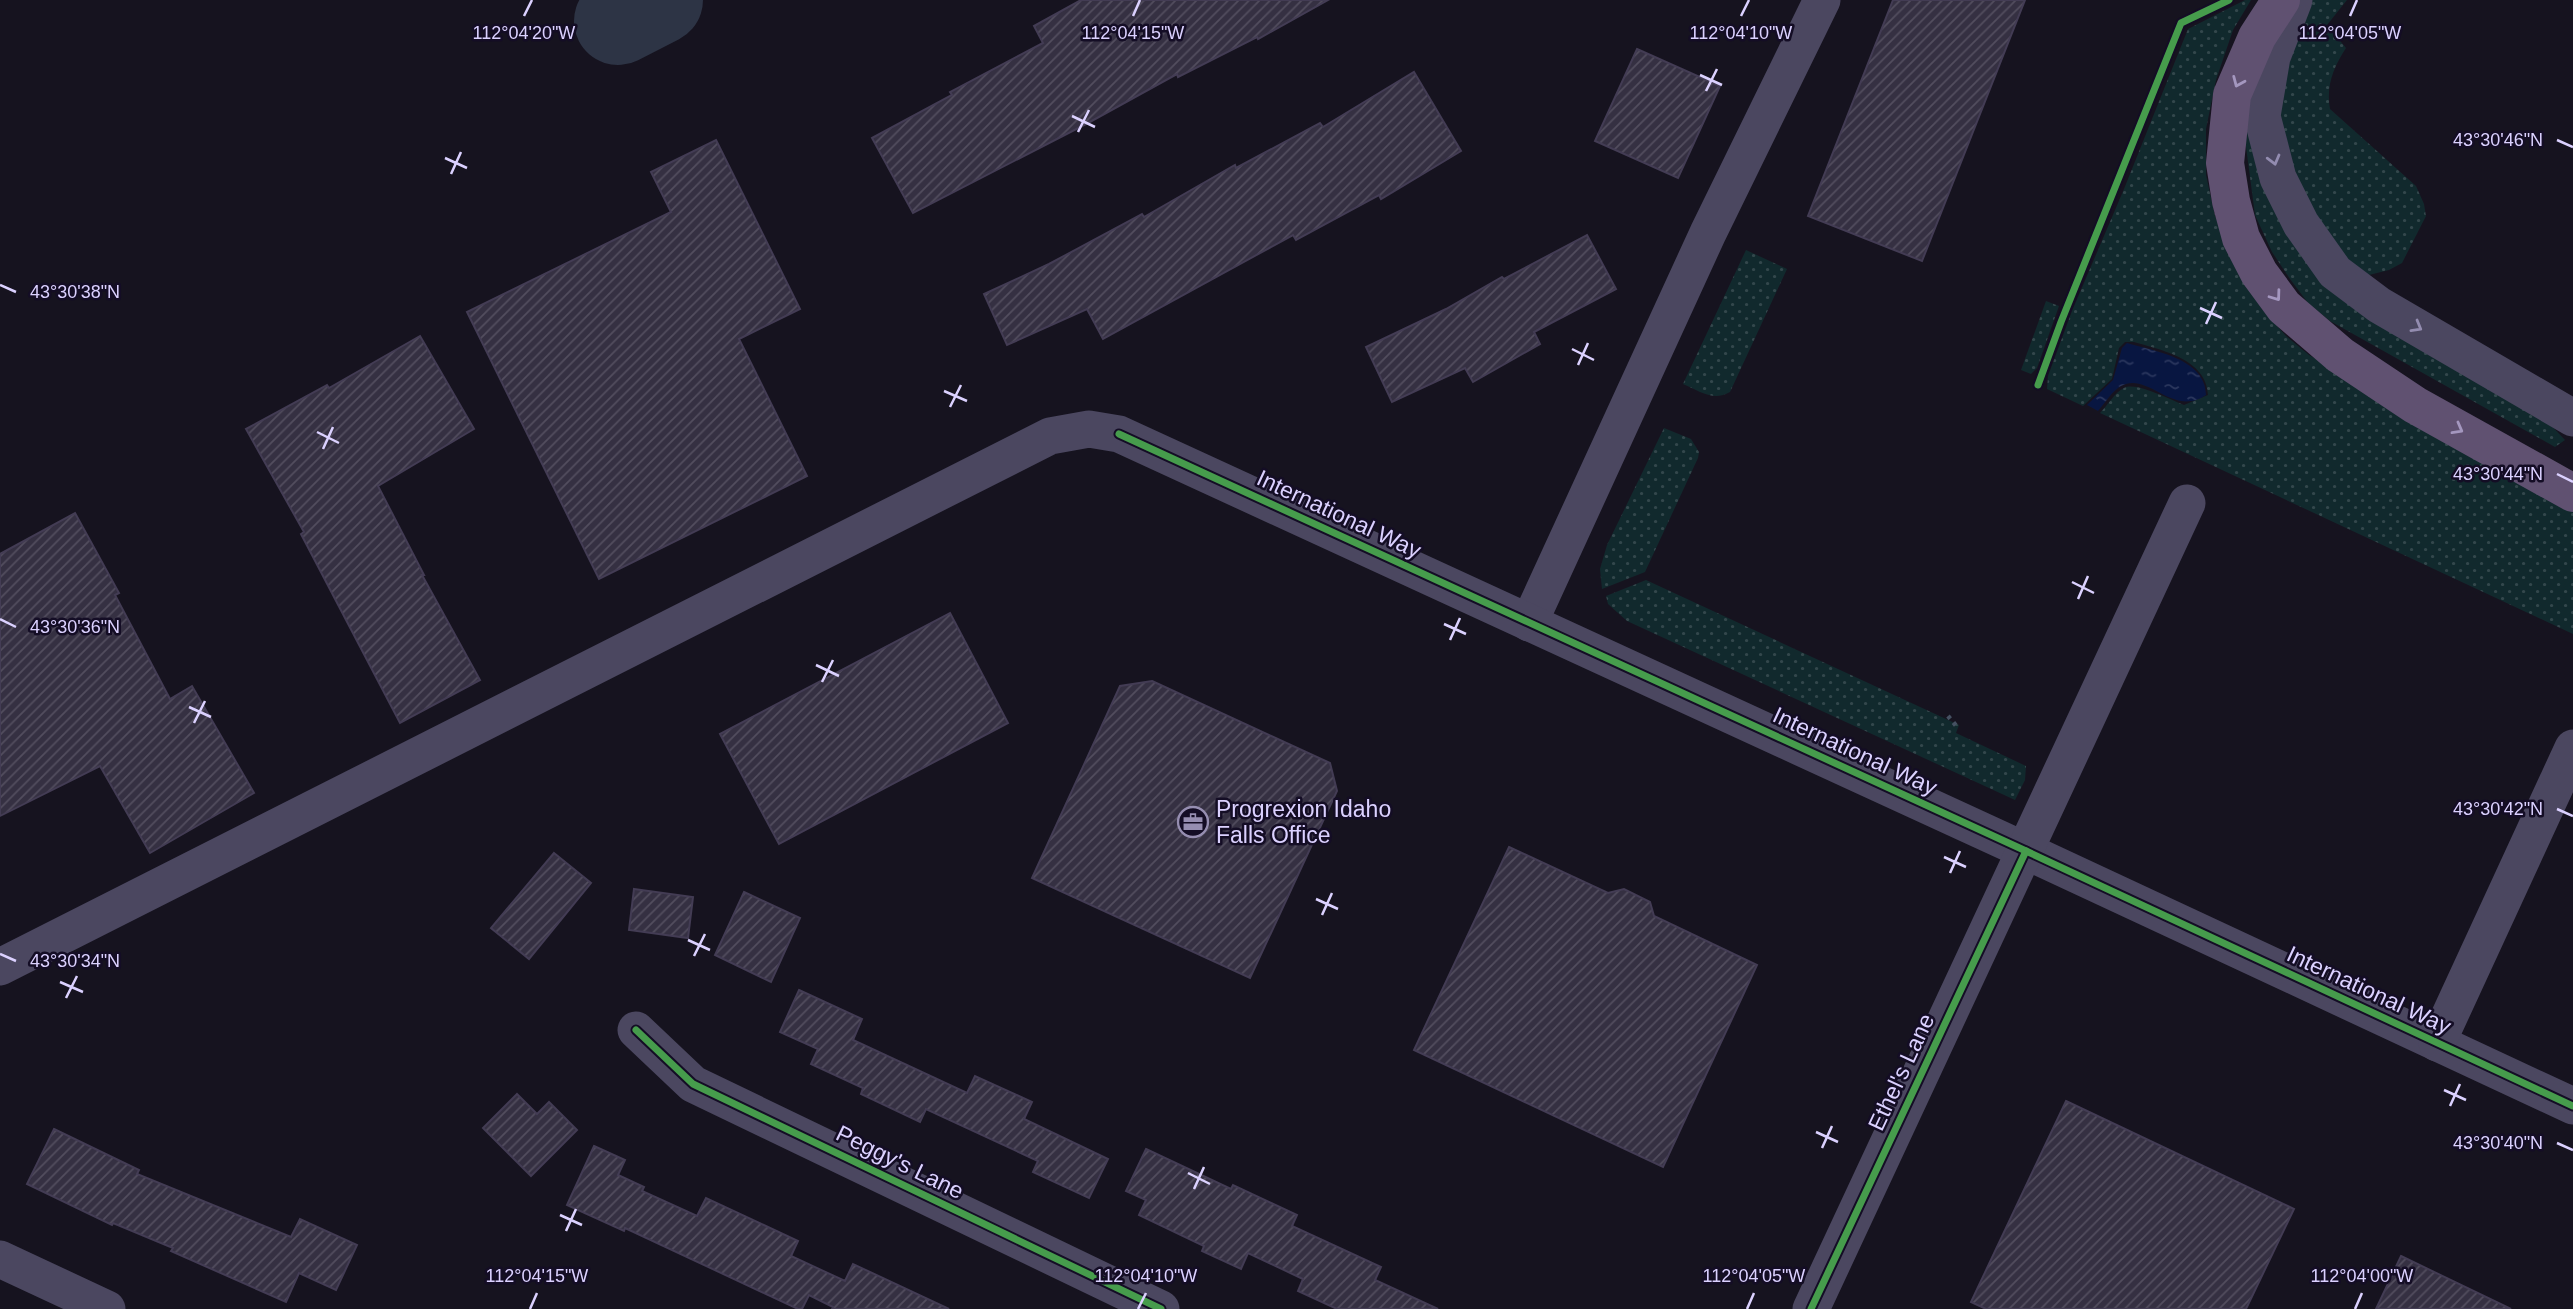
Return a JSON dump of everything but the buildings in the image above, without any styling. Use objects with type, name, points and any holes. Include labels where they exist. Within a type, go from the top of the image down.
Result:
[{"type":"main road","points":[[2281,0],[2257,37],[2232,95],[2225,163],[2241,238],[2259,273],[2284,307],[2340,355],[2415,405],[2573,492]]},
{"type":"street","points":[[1529,623],[1708,233],[1822,0]]},
{"type":"street","points":[[2294,0],[2272,57],[2262,116],[2278,178],[2301,224],[2335,272],[2379,305],[2573,418]]},
{"type":"street","name":"International Way","points":[[0,967],[1050,436],[1088,429],[1119,434],[2573,1106]]},
{"type":"street","name":"Ethel's Lane","points":[[1811,1309],[2187,503]]},
{"type":"street","points":[[2437,1043],[2573,748]]},
{"type":"street","name":"Peggy's Lane","points":[[636,1030],[693,1084],[1161,1309]]},
{"type":"street","points":[[0,1259],[107,1309]]},
{"type":"path","points":[[1948,716],[1958,728]]},
{"type":"green space","points":[[2245,0],[2251,0],[2233,30],[2216,80],[2206,129],[2206,175],[2215,216],[2262,309],[2286,336],[2309,355],[2573,504],[2573,634],[2100,413],[2117,393],[2129,387],[2144,389],[2184,405],[2208,395],[2206,383],[2200,373],[2181,358],[2145,345],[2125,342],[2119,348],[2112,379],[2083,406],[2047,389],[2048,376],[2072,311],[2188,29]]},
{"type":"green space","points":[[2311,0],[2347,0],[2327,25],[2346,48],[2332,77],[2330,109],[2416,186],[2424,204],[2426,216],[2402,263],[2389,270],[2369,275],[2355,271],[2288,173],[2275,100]]},
{"type":"green space","points":[[2247,124],[2284,212],[2522,395],[2565,440],[2555,447],[2330,321],[2308,303],[2272,252],[2255,215],[2245,139]]},
{"type":"green space","points":[[1746,250],[1787,269],[1730,392],[1712,396],[1683,384]]},
{"type":"green space","points":[[2046,301],[2059,306],[2037,368],[2031,374],[2021,370]]},
{"type":"green space","points":[[1664,428],[1691,439],[1699,452],[1698,458],[1645,572],[1602,589],[1600,569],[1607,545]]},
{"type":"green space","points":[[1646,580],[1959,725],[1956,733],[2026,766],[2025,780],[2015,800],[1627,621],[1608,604],[1606,596]]},
{"type":"water","points":[[2127,343],[2163,353],[2188,364],[2204,382],[2206,395],[2194,401],[2183,401],[2141,384],[2131,383],[2118,388],[2098,411],[2087,405],[2113,380],[2122,348]]},
{"type":"taxiway","points":[[618,21],[659,0]]},
{"type":"cycle path","points":[[2038,385],[2181,23],[2229,0]]},
{"type":"cycle path","points":[[1119,434],[2573,1106]]},
{"type":"cycle path","points":[[1811,1309],[2026,851]]},
{"type":"cycle path","points":[[636,1030],[693,1084],[1161,1309]]},
{"type":"place","name":"Progrexion Idaho Falls Office","points":[[1193,822]]}]
